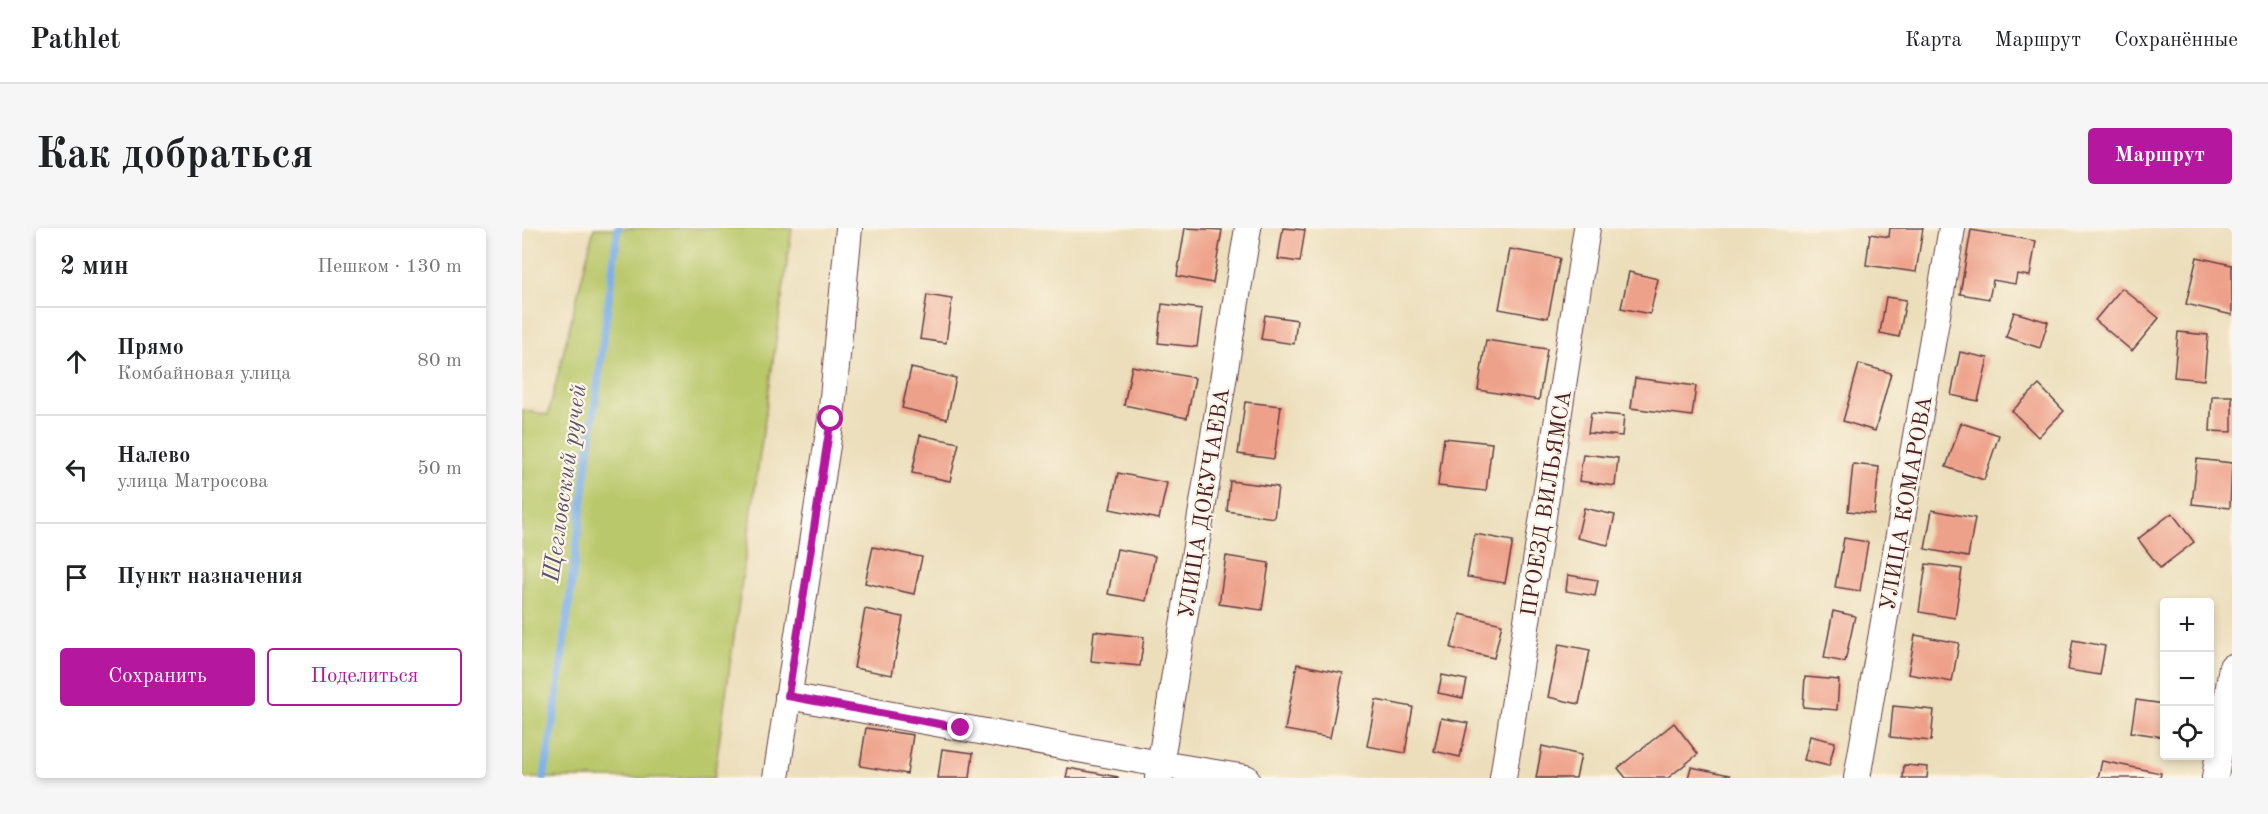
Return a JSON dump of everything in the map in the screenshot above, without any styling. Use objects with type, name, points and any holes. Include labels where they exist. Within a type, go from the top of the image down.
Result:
[{"type":"street","points":[[776,778],[831,419],[849,228]]},
{"type":"street","name":"УЛИЦА ДОКУЧАЕВА","points":[[1159,771],[1248,228]]},
{"type":"street","name":"ПРОЕЗД ВИЛЬЯМСА","points":[[1503,778],[1587,228]]},
{"type":"street","name":"УЛИЦА КОМАРОВА","points":[[1857,778],[1952,228]]},
{"type":"street","points":[[2215,778],[2232,667]]},
{"type":"street","points":[[788,696],[1159,771],[1246,778]]},
{"type":"green space","points":[[594,228],[792,228],[714,778],[522,778],[522,410],[548,415]]},
{"type":"building","points":[[1185,228],[1222,230],[1213,283],[1177,276]]},
{"type":"building","points":[[1283,228],[1305,230],[1300,262],[1278,259]]},
{"type":"building","points":[[1890,228],[1923,228],[1916,272],[1866,265],[1870,234],[1889,237]]},
{"type":"building","points":[[1971,230],[2036,241],[2030,276],[2017,274],[2015,284],[1993,280],[1989,299],[1960,294]]},
{"type":"building","points":[[1510,249],[1560,258],[1548,318],[1499,309]]},
{"type":"building","points":[[2197,257],[2232,265],[2232,315],[2186,304]]},
{"type":"building","points":[[1629,272],[1658,279],[1650,314],[1621,308]]},
{"type":"building","points":[[2122,288],[2159,318],[2132,351],[2095,320]]},
{"type":"building","points":[[927,295],[952,299],[946,343],[920,339]]},
{"type":"building","points":[[1886,297],[1906,300],[1899,337],[1880,333]]},
{"type":"building","points":[[1162,304],[1202,309],[1197,347],[1158,343]]},
{"type":"building","points":[[2014,312],[2048,322],[2040,348],[2006,337]]},
{"type":"building","points":[[1265,315],[1297,320],[1294,344],[1261,339]]},
{"type":"building","points":[[2178,332],[2208,335],[2204,380],[2174,377]]},
{"type":"building","points":[[1486,340],[1547,349],[1539,400],[1478,390]]},
{"type":"building","points":[[1960,352],[1988,358],[1978,401],[1951,395]]},
{"type":"building","points":[[1859,364],[1891,373],[1875,431],[1843,421]]},
{"type":"building","points":[[1132,366],[1195,378],[1187,418],[1124,405]]},
{"type":"building","points":[[911,368],[956,378],[947,419],[902,408]]},
{"type":"building","points":[[1635,378],[1696,386],[1692,416],[1631,408]]},
{"type":"building","points":[[2039,385],[2064,411],[2038,437],[2012,411]]},
{"type":"building","points":[[2212,396],[2232,396],[2232,432],[2210,431]]},
{"type":"building","points":[[1245,402],[1281,406],[1274,459],[1238,454]]},
{"type":"building","points":[[1591,413],[1624,416],[1622,436],[1588,433]]},
{"type":"building","points":[[1961,423],[1999,435],[1984,480],[1946,467]]},
{"type":"building","points":[[920,435],[959,443],[950,481],[912,473]]},
{"type":"building","points":[[1444,438],[1492,443],[1486,491],[1438,486]]},
{"type":"building","points":[[1583,454],[1618,458],[1615,486],[1579,481]]},
{"type":"building","points":[[2197,459],[2232,463],[2230,508],[2192,504]]},
{"type":"building","points":[[1853,464],[1879,467],[1874,514],[1848,511]]},
{"type":"building","points":[[1118,473],[1167,483],[1159,519],[1110,509]]},
{"type":"building","points":[[1230,481],[1278,487],[1274,518],[1227,511]]},
{"type":"building","points":[[1584,508],[1615,515],[1608,545],[1577,538]]},
{"type":"building","points":[[1932,510],[1975,518],[1968,557],[1925,549]]},
{"type":"building","points":[[2172,513],[2194,542],[2160,568],[2138,539]]},
{"type":"building","points":[[1475,534],[1513,541],[1505,583],[1467,577]]},
{"type":"building","points":[[1844,538],[1868,542],[1860,591],[1835,587]]},
{"type":"building","points":[[873,547],[922,557],[914,594],[865,583]]},
{"type":"building","points":[[1117,549],[1155,556],[1146,601],[1108,594]]},
{"type":"building","points":[[1226,556],[1269,563],[1262,610],[1219,604]]},
{"type":"building","points":[[1926,564],[1962,569],[1955,618],[1919,612]]},
{"type":"building","points":[[1568,575],[1598,580],[1595,596],[1566,591]]},
{"type":"building","points":[[865,609],[903,617],[892,675],[854,668]]},
{"type":"building","points":[[1833,611],[1855,616],[1845,662],[1824,658]]},
{"type":"building","points":[[1460,614],[1502,624],[1494,658],[1451,648]]},
{"type":"building","points":[[1094,631],[1144,637],[1140,666],[1091,661]]},
{"type":"building","points":[[1915,635],[1959,643],[1952,682],[1908,674]]},
{"type":"building","points":[[2073,640],[2105,646],[2100,675],[2068,670]]},
{"type":"building","points":[[1559,644],[1590,650],[1579,704],[1548,697]]},
{"type":"building","points":[[1297,664],[1343,673],[1330,738],[1285,730]]},
{"type":"building","points":[[1442,675],[1467,680],[1463,698],[1438,693]]},
{"type":"building","points":[[1805,677],[1839,680],[1837,710],[1803,707]]},
{"type":"building","points":[[1376,700],[1413,707],[1405,753],[1367,746]]},
{"type":"building","points":[[2136,700],[2160,703],[2160,736],[2131,732]]},
{"type":"building","points":[[1893,706],[1934,710],[1931,741],[1890,737]]},
{"type":"building","points":[[1441,718],[1468,723],[1460,757],[1434,751]]},
{"type":"building","points":[[1674,723],[1698,754],[1668,778],[1626,778],[1618,768]]},
{"type":"building","points":[[866,728],[913,735],[907,774],[860,766]]},
{"type":"building","points":[[1810,736],[1835,742],[1829,766],[1804,760]]},
{"type":"building","points":[[1542,746],[1581,755],[1576,778],[1536,778]]},
{"type":"building","points":[[942,749],[973,753],[970,778],[938,778]]},
{"type":"building","points":[[2102,761],[2161,773],[2160,778],[2098,778]]},
{"type":"building","points":[[1904,765],[1928,767],[1927,778],[1903,778]]},
{"type":"building","points":[[1691,767],[1730,775],[1730,778],[1688,778]]},
{"type":"building","points":[[1068,768],[1118,777],[1118,778],[1066,778]]},
{"type":"waterway","name":"Щегловский ручей","points":[[544,778],[554,719],[618,228]]},
{"type":"route","points":[[831,419],[788,696],[961,728]]}]
